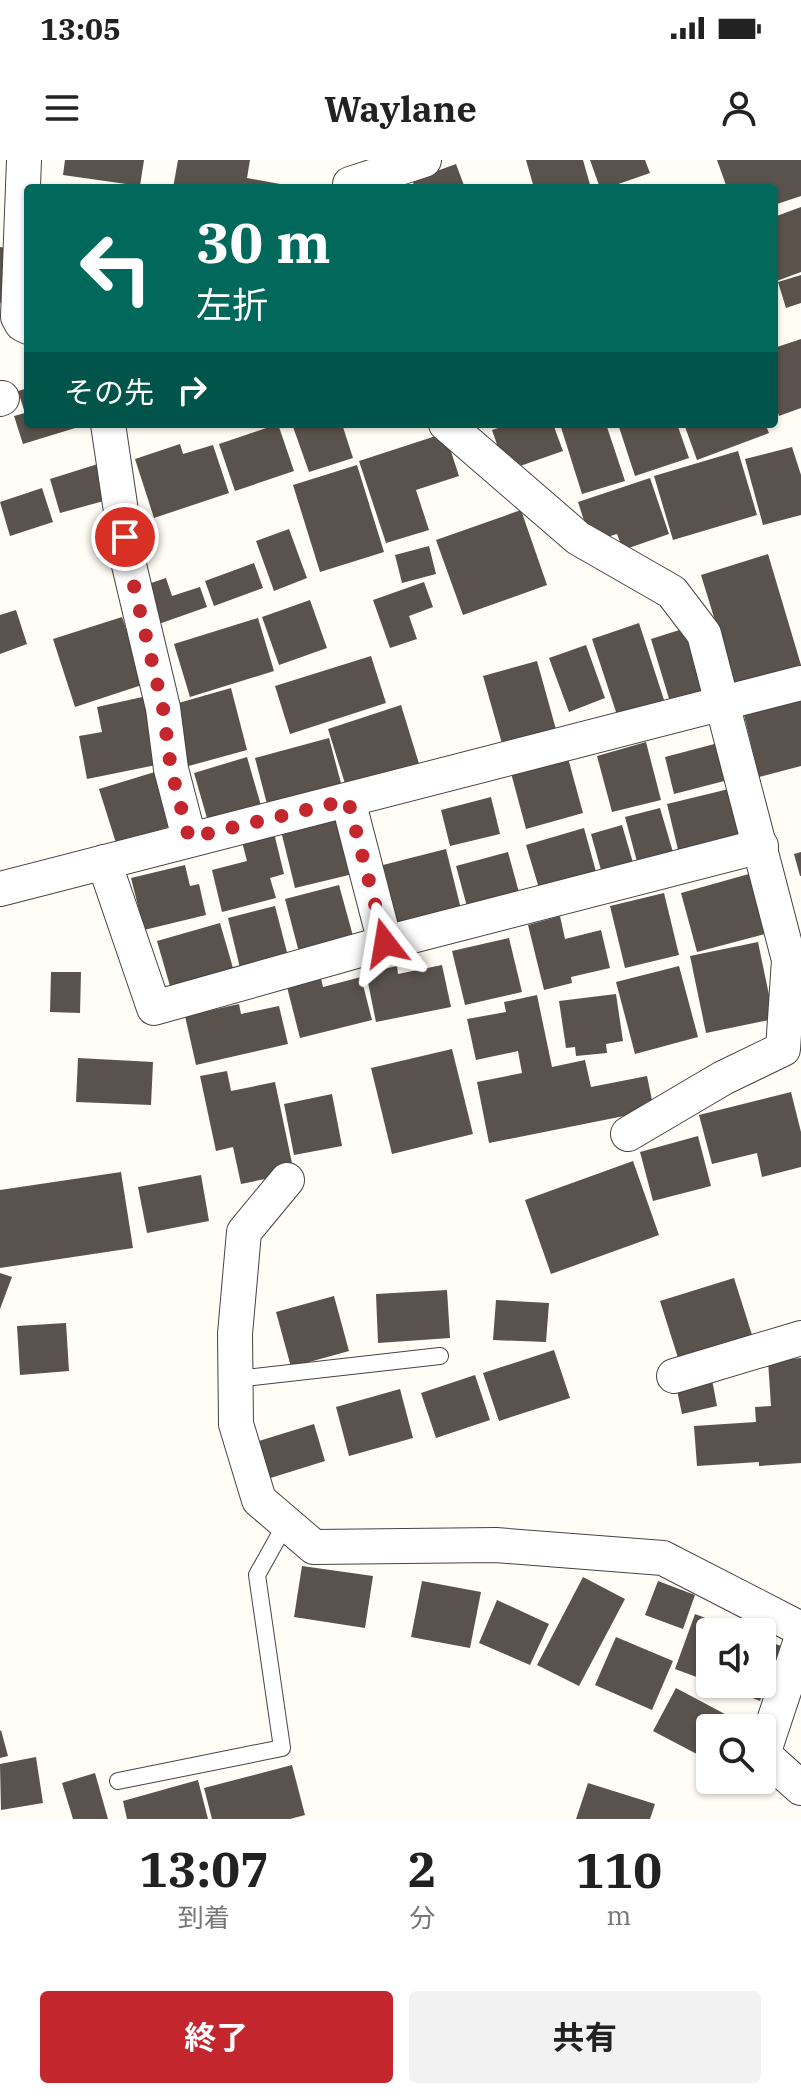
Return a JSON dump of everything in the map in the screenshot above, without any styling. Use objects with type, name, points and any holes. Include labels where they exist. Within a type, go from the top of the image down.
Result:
[{"type":"street","points":[[24,160],[18,317],[24,325]]},
{"type":"street","points":[[348,177],[424,160]]},
{"type":"street","points":[[109,428],[129,565],[163,708],[171,769],[189,838]]},
{"type":"street","points":[[451,428],[578,538],[672,592],[704,634],[761,846],[789,960],[783,1049],[723,1078],[628,1134]]},
{"type":"street","points":[[0,889],[801,683]]},
{"type":"street","points":[[348,800],[385,943]]},
{"type":"street","points":[[104,862],[154,1008],[385,943],[761,846]]},
{"type":"street","points":[[287,1180],[244,1232],[235,1334],[236,1424],[259,1500],[314,1547],[496,1545],[663,1558],[801,1629]]},
{"type":"street","points":[[674,1376],[801,1338]]},
{"type":"street","points":[[801,1640],[763,1754],[801,1788]]},
{"type":"lane","points":[[236,1379],[440,1356]]},
{"type":"lane","points":[[118,1781],[282,1748],[257,1575],[286,1523]]},
{"type":"building","points":[[65,160],[144,160],[140,184],[63,175]]},
{"type":"building","points":[[178,160],[250,160],[247,178],[280,184],[174,184]]},
{"type":"building","points":[[526,160],[583,160],[590,184],[533,184]]},
{"type":"building","points":[[590,160],[645,160],[650,173],[618,184],[599,184]]},
{"type":"building","points":[[717,160],[801,160],[801,196],[778,204],[778,184],[726,184]]},
{"type":"building","points":[[456,164],[464,184],[414,184],[412,180]]},
{"type":"building","points":[[801,207],[801,272],[778,281],[778,216]]},
{"type":"building","points":[[0,247],[16,249],[11,304],[0,303]]},
{"type":"building","points":[[801,275],[801,303],[786,308],[778,282]]},
{"type":"building","points":[[801,339],[801,408],[779,416],[778,413],[778,347]]},
{"type":"building","points":[[24,389],[24,410],[18,391]]},
{"type":"building","points":[[24,413],[24,428],[75,428],[23,444],[14,416]]},
{"type":"building","points":[[266,428],[279,428],[294,471],[235,491],[219,444]]},
{"type":"building","points":[[293,428],[343,428],[353,458],[309,472]]},
{"type":"building","points":[[554,428],[563,451],[506,471],[492,430]]},
{"type":"building","points":[[561,428],[607,428],[625,481],[582,494]]},
{"type":"building","points":[[619,428],[678,428],[689,458],[635,476]]},
{"type":"building","points":[[685,428],[767,428],[769,433],[697,460]]},
{"type":"building","points":[[445,433],[459,476],[416,490],[429,530],[386,543],[359,461]]},
{"type":"building","points":[[180,444],[183,454],[213,445],[229,493],[154,518],[135,459]]},
{"type":"building","points":[[792,447],[801,475],[801,515],[763,525],[745,459]]},
{"type":"building","points":[[738,451],[757,515],[673,540],[654,476]]},
{"type":"building","points":[[101,463],[111,499],[60,513],[50,479]]},
{"type":"building","points":[[357,465],[384,552],[320,572],[293,485]]},
{"type":"building","points":[[650,478],[669,534],[623,550],[617,534],[591,542],[578,502]]},
{"type":"building","points":[[42,488],[53,522],[10,536],[0,502]]},
{"type":"building","points":[[521,510],[547,585],[463,615],[436,540]]},
{"type":"building","points":[[289,529],[307,578],[274,591],[256,541]]},
{"type":"building","points":[[429,546],[436,574],[402,583],[395,555]]},
{"type":"building","points":[[768,554],[801,665],[735,686],[701,575]]},
{"type":"building","points":[[254,563],[263,588],[214,606],[205,581]]},
{"type":"building","points":[[166,578],[172,596],[200,587],[207,607],[153,626],[139,587]]},
{"type":"building","points":[[424,582],[433,607],[409,616],[417,639],[390,648],[373,600]]},
{"type":"building","points":[[310,600],[327,648],[279,665],[262,617]]},
{"type":"building","points":[[16,610],[27,644],[0,654],[0,615]]},
{"type":"building","points":[[122,617],[145,684],[75,707],[53,639]]},
{"type":"building","points":[[258,618],[274,671],[190,697],[174,644]]},
{"type":"building","points":[[639,623],[665,703],[618,718],[592,639]]},
{"type":"building","points":[[692,626],[712,690],[670,702],[651,639]]},
{"type":"building","points":[[586,645],[605,698],[569,712],[549,658]]},
{"type":"building","points":[[371,656],[386,703],[290,734],[275,686]]},
{"type":"building","points":[[537,661],[557,733],[503,747],[483,676]]},
{"type":"building","points":[[231,688],[247,750],[185,767],[168,706]]},
{"type":"building","points":[[147,696],[161,764],[87,779],[79,736],[102,732],[97,707]]},
{"type":"building","points":[[801,701],[801,766],[759,777],[744,715]]},
{"type":"building","points":[[401,705],[420,767],[347,790],[328,729]]},
{"type":"building","points":[[329,738],[342,787],[268,808],[255,758]]},
{"type":"building","points":[[646,742],[661,800],[612,812],[597,756]]},
{"type":"building","points":[[722,742],[732,779],[674,794],[665,757]]},
{"type":"building","points":[[247,757],[262,809],[209,825],[194,773]]},
{"type":"building","points":[[568,758],[583,813],[526,829],[511,773]]},
{"type":"building","points":[[158,771],[175,825],[116,843],[99,789]]},
{"type":"building","points":[[737,787],[750,842],[680,858],[667,804]]},
{"type":"building","points":[[491,797],[500,834],[450,846],[441,810]]},
{"type":"building","points":[[660,808],[675,859],[639,869],[625,817]]},
{"type":"building","points":[[340,817],[353,874],[295,888],[281,831]]},
{"type":"building","points":[[622,825],[636,873],[604,881],[591,834]]},
{"type":"building","points":[[584,828],[598,879],[541,895],[526,845]]},
{"type":"building","points":[[274,833],[284,874],[270,878],[276,898],[222,912],[212,870],[247,861],[242,842]]},
{"type":"building","points":[[446,849],[463,917],[396,934],[379,866]]},
{"type":"building","points":[[508,852],[521,900],[469,914],[456,866]]},
{"type":"building","points":[[801,852],[801,876],[800,876],[794,854]]},
{"type":"building","points":[[185,865],[190,886],[199,884],[206,915],[144,930],[131,878]]},
{"type":"building","points":[[756,872],[772,932],[697,952],[681,893]]},
{"type":"building","points":[[339,885],[356,947],[301,960],[285,899]]},
{"type":"building","points":[[664,893],[679,955],[625,968],[610,906]]},
{"type":"building","points":[[275,906],[289,960],[241,972],[228,918]]},
{"type":"building","points":[[560,916],[565,939],[601,930],[610,968],[571,977],[572,983],[544,990],[528,925]]},
{"type":"building","points":[[220,923],[235,975],[172,993],[157,941]]},
{"type":"building","points":[[509,938],[522,992],[465,1005],[452,951]]},
{"type":"building","points":[[758,942],[774,1019],[706,1033],[690,956]]},
{"type":"building","points":[[442,965],[451,1007],[376,1022],[366,973],[397,966],[398,974]]},
{"type":"building","points":[[679,966],[698,1037],[635,1054],[616,982]]},
{"type":"building","points":[[51,972],[81,972],[80,1013],[50,1012]]},
{"type":"building","points":[[320,974],[323,987],[361,977],[372,1020],[300,1038],[286,983]]},
{"type":"building","points":[[616,994],[623,1041],[606,1044],[607,1053],[576,1056],[575,1047],[566,1048],[559,1001]]},
{"type":"building","points":[[537,995],[552,1067],[585,1060],[591,1087],[647,1076],[654,1110],[489,1143],[477,1082],[522,1073],[518,1051],[476,1060],[467,1019],[506,1012],[504,1002]]},
{"type":"building","points":[[239,1004],[241,1014],[279,1006],[288,1044],[196,1065],[185,1016]]},
{"type":"building","points":[[452,1049],[473,1134],[392,1154],[371,1068]]},
{"type":"building","points":[[78,1058],[153,1062],[151,1105],[76,1102]]},
{"type":"building","points":[[227,1071],[231,1091],[275,1082],[294,1173],[241,1184],[233,1147],[216,1151],[200,1076]]},
{"type":"building","points":[[791,1092],[801,1132],[801,1167],[762,1177],[757,1153],[712,1164],[699,1115]]},
{"type":"building","points":[[332,1094],[342,1146],[294,1155],[284,1104]]},
{"type":"building","points":[[698,1136],[711,1186],[653,1201],[640,1152]]},
{"type":"building","points":[[633,1161],[659,1235],[551,1274],[525,1200]]},
{"type":"building","points":[[121,1172],[133,1248],[0,1268],[0,1190]]},
{"type":"building","points":[[201,1175],[209,1221],[147,1233],[138,1187]]},
{"type":"building","points":[[0,1273],[12,1277],[0,1309]]},
{"type":"building","points":[[734,1278],[753,1338],[679,1361],[660,1301]]},
{"type":"building","points":[[447,1290],[450,1338],[378,1343],[376,1294]]},
{"type":"building","points":[[334,1296],[349,1351],[291,1367],[276,1312]]},
{"type":"building","points":[[496,1300],[549,1303],[546,1342],[493,1340]]},
{"type":"building","points":[[66,1323],[69,1371],[20,1375],[17,1326]]},
{"type":"building","points":[[554,1350],[570,1398],[499,1421],[483,1373]]},
{"type":"building","points":[[801,1358],[801,1463],[697,1466],[694,1426],[756,1422],[755,1407],[771,1406],[768,1361]]},
{"type":"building","points":[[710,1369],[717,1406],[682,1414],[674,1376]]},
{"type":"building","points":[[475,1375],[490,1420],[436,1438],[421,1393]]},
{"type":"building","points":[[400,1389],[413,1438],[349,1456],[336,1407]]},
{"type":"building","points":[[314,1424],[325,1461],[264,1480],[252,1443]]},
{"type":"building","points":[[302,1566],[373,1576],[365,1628],[294,1617]]},
{"type":"building","points":[[583,1577],[625,1599],[579,1686],[537,1665]]},
{"type":"building","points":[[422,1581],[481,1592],[470,1648],[411,1637]]},
{"type":"building","points":[[658,1581],[695,1595],[683,1629],[645,1615]]},
{"type":"building","points":[[497,1600],[549,1624],[530,1665],[479,1643]]},
{"type":"building","points":[[695,1614],[705,1618],[696,1618],[696,1677],[675,1669]]},
{"type":"building","points":[[616,1637],[673,1661],[652,1710],[595,1685]]},
{"type":"building","points":[[676,1688],[725,1714],[696,1714],[696,1754],[653,1731]]},
{"type":"building","points":[[0,1731],[8,1756],[0,1758]]},
{"type":"building","points":[[36,1757],[43,1803],[1,1810],[0,1764]]},
{"type":"building","points":[[292,1765],[305,1815],[290,1819],[212,1819],[204,1788]]},
{"type":"building","points":[[95,1773],[108,1819],[73,1819],[62,1783]]},
{"type":"building","points":[[198,1780],[208,1819],[127,1819],[123,1801]]},
{"type":"building","points":[[588,1783],[655,1804],[650,1819],[576,1819]]},
{"type":"route","points":[[125,537],[163,708],[171,769],[189,838],[348,800],[385,943]]}]
